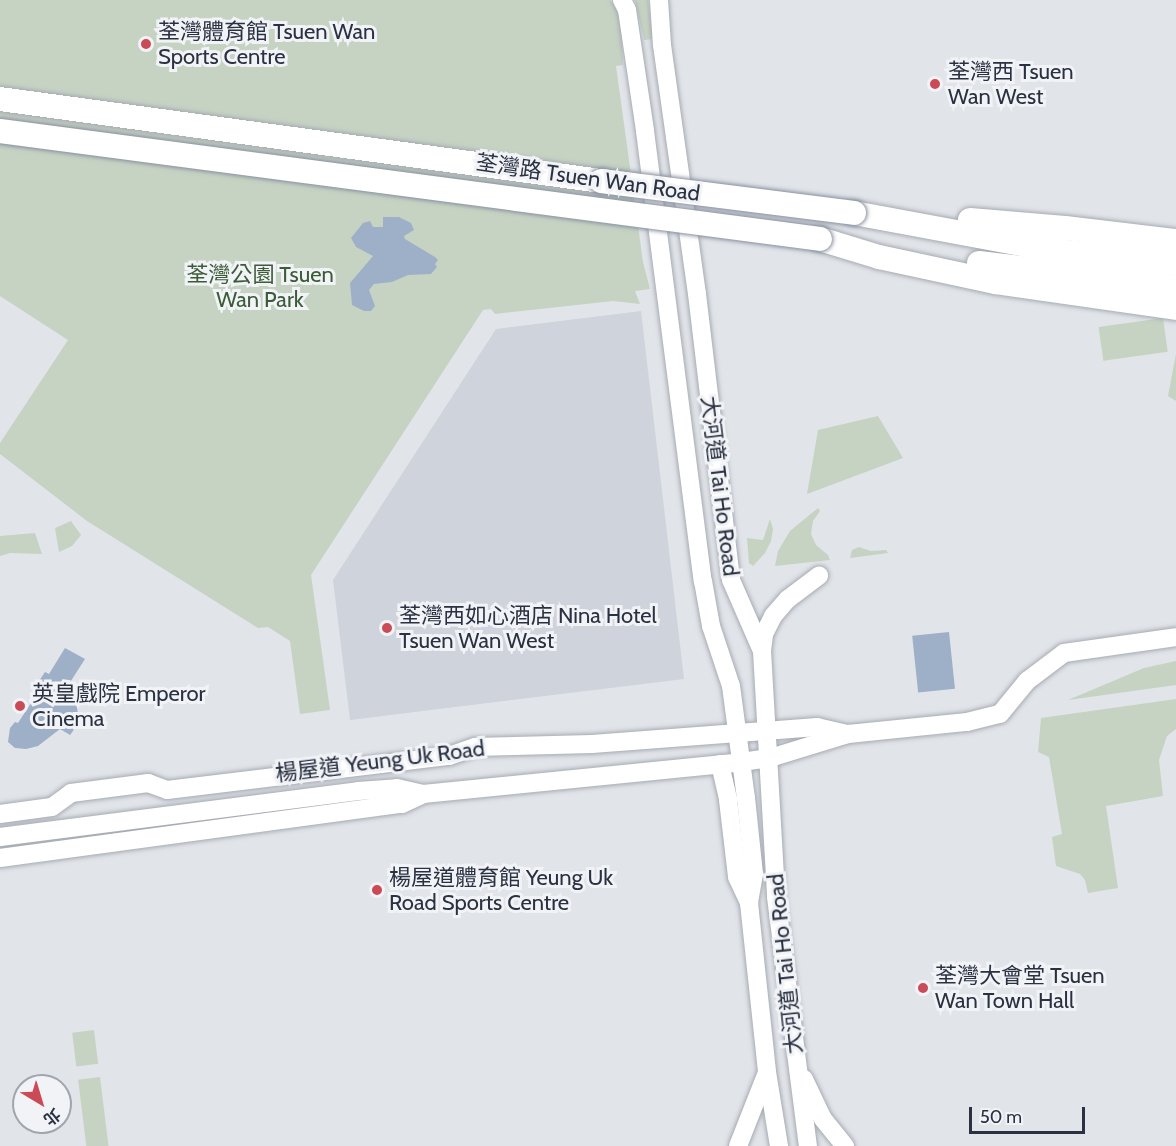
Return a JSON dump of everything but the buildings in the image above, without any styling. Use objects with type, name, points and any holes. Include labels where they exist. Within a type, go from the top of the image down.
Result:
[{"type":"highway","name":"荃灣路 Tsuen Wan Road","points":[[0,99],[854,213],[1065,252],[1176,263]]},
{"type":"highway","name":"荃灣路 Tsuen Wan Road","points":[[0,131],[820,239],[993,265],[1176,287]]},
{"type":"highway","points":[[854,213],[1065,228],[1176,242]]},
{"type":"highway","points":[[820,239],[879,257],[996,282],[1176,308]]},
{"type":"main road","name":"大河道 Tai Ho Road","points":[[622,0],[627,10],[646,143],[703,581],[711,626],[730,686],[737,731],[754,874],[749,903],[767,1072],[779,1146]]},
{"type":"main road","name":"大河道 Tai Ho Road","points":[[659,0],[662,45],[697,294],[728,561],[736,596],[762,651],[770,758],[776,897],[795,1062],[808,1146]]},
{"type":"main road","points":[[762,651],[764,634],[773,616],[788,599],[819,576]]},
{"type":"main road","points":[[848,734],[967,722],[1000,714],[1027,681],[1064,653],[1176,637]]},
{"type":"main road","name":"楊屋道 Yeung Uk Road","points":[[0,814],[51,807],[71,793],[148,783],[167,790],[449,756],[475,747],[592,744],[737,731],[817,727],[848,734]]},
{"type":"main road","name":"楊屋道 Yeung Uk Road","points":[[0,837],[358,791],[397,788],[423,794],[720,765],[770,758],[848,734]]},
{"type":"main road","points":[[720,765],[728,800],[737,877],[749,903]]},
{"type":"main road","name":"楊屋道 Yeung Uk Road","points":[[0,858],[402,804],[423,794]]},
{"type":"main road","points":[[795,1062],[823,1119],[845,1146]]},
{"type":"main road","name":"大河道 Tai Ho Road","points":[[738,1146],[767,1072]]},
{"type":"shaded area","points":[[641,311],[684,679],[350,720],[333,580],[496,329]]},
{"type":"green space","name":"荃灣公園 Tsuen Wan Park","points":[[0,0],[610,0],[617,8],[621,22],[623,65],[616,66],[643,262],[650,289],[635,291],[640,304],[613,301],[495,314],[491,309],[483,310],[311,575],[330,710],[300,714],[290,641],[268,627],[258,628],[87,521],[0,454],[0,443],[68,340],[0,296]]},
{"type":"green space","points":[[635,0],[648,0],[653,39],[644,40]]},
{"type":"green space","points":[[1163,318],[1168,352],[1103,361],[1099,327]]},
{"type":"green space","points":[[1176,354],[1176,401],[1168,396]]},
{"type":"green space","points":[[878,416],[903,458],[807,494],[818,430]]},
{"type":"green space","points":[[818,508],[820,511],[813,521],[811,534],[816,545],[828,555],[830,560],[775,566],[778,551],[790,531]]},
{"type":"green space","points":[[770,519],[773,529],[771,541],[765,553],[753,566],[749,563],[747,538],[763,540]]},
{"type":"green space","points":[[71,521],[81,535],[72,546],[59,552],[55,528]]},
{"type":"green space","points":[[35,533],[42,554],[10,553],[0,556],[0,536]]},
{"type":"green space","points":[[859,547],[871,551],[886,550],[888,553],[850,558],[852,550]]},
{"type":"green space","points":[[1176,661],[1176,685],[1068,700],[1144,668]]},
{"type":"green space","points":[[1176,699],[1176,729],[1167,736],[1159,760],[1163,796],[1106,806],[1118,888],[1088,893],[1085,880],[1080,874],[1056,866],[1052,837],[1062,834],[1049,757],[1038,752],[1041,718]]},
{"type":"green space","points":[[94,1030],[98,1064],[76,1066],[72,1033]]},
{"type":"green space","points":[[100,1077],[108,1146],[86,1146],[78,1080]]},
{"type":"water","points":[[383,217],[399,217],[411,223],[414,230],[404,236],[405,239],[435,257],[438,260],[435,264],[437,267],[431,274],[408,275],[392,282],[374,284],[369,290],[375,306],[371,311],[364,311],[352,305],[350,283],[373,256],[356,247],[351,238],[363,223],[370,221],[373,227],[383,227]]},
{"type":"water","points":[[949,632],[955,689],[918,693],[912,636]]},
{"type":"water","points":[[65,648],[85,659],[60,698],[66,702],[70,695],[76,702],[78,714],[73,731],[70,735],[60,729],[38,746],[26,749],[15,748],[8,742],[10,728],[15,722],[18,723],[37,694],[33,690],[45,672],[49,674]]},
{"type":"place","name":"荃灣體育館 Tsuen Wan Sports Centre","points":[[146,44]]},
{"type":"place","name":"荃灣西 Tsuen Wan West","points":[[935,84]]},
{"type":"place","name":"荃灣西如心酒店 Nina Hotel Tsuen Wan West","points":[[387,628]]},
{"type":"place","name":"英皇戲院 Emperor Cinema","points":[[20,706]]},
{"type":"place","name":"楊屋道體育館 Yeung Uk Road Sports Centre","points":[[377,890]]},
{"type":"place","name":"荃灣大會堂 Tsuen Wan Town Hall","points":[[923,988]]}]
